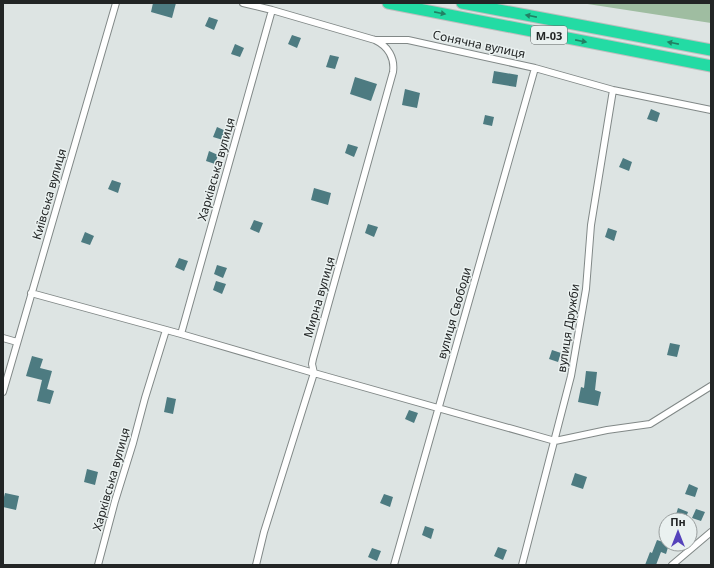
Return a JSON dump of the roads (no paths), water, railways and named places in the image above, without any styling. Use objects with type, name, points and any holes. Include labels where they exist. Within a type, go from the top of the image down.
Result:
[{"type":"highway","name":"М-03","points":[[388,3],[711,66]]},
{"type":"highway","name":"М-03","points":[[462,3],[711,50]]},
{"type":"street","name":"Київська вулиця","points":[[3,392],[116,3]]},
{"type":"street","name":"Сонячна вулиця","points":[[243,3],[375,40],[408,40],[535,68],[613,90],[711,110]]},
{"type":"street","name":"Харківська вулиця","points":[[182,334],[272,10]]},
{"type":"street","name":"Мирна вулиця","points":[[256,565],[264,532],[314,373],[312,364],[313,358],[393,72],[393,62],[390,53],[384,45],[375,40]]},
{"type":"street","name":"вулиця Свободи","points":[[394,565],[535,68]]},
{"type":"street","name":"вулиця Дружби","points":[[522,565],[571,376],[586,289],[591,225],[613,90]]},
{"type":"street","points":[[31,293],[182,334],[555,441],[607,430],[650,424],[711,386]]},
{"type":"street","name":"Харківська вулиця","points":[[98,565],[145,398],[166,330]]},
{"type":"street","points":[[3,338],[17,342]]},
{"type":"street","points":[[672,565],[711,532]]}]
